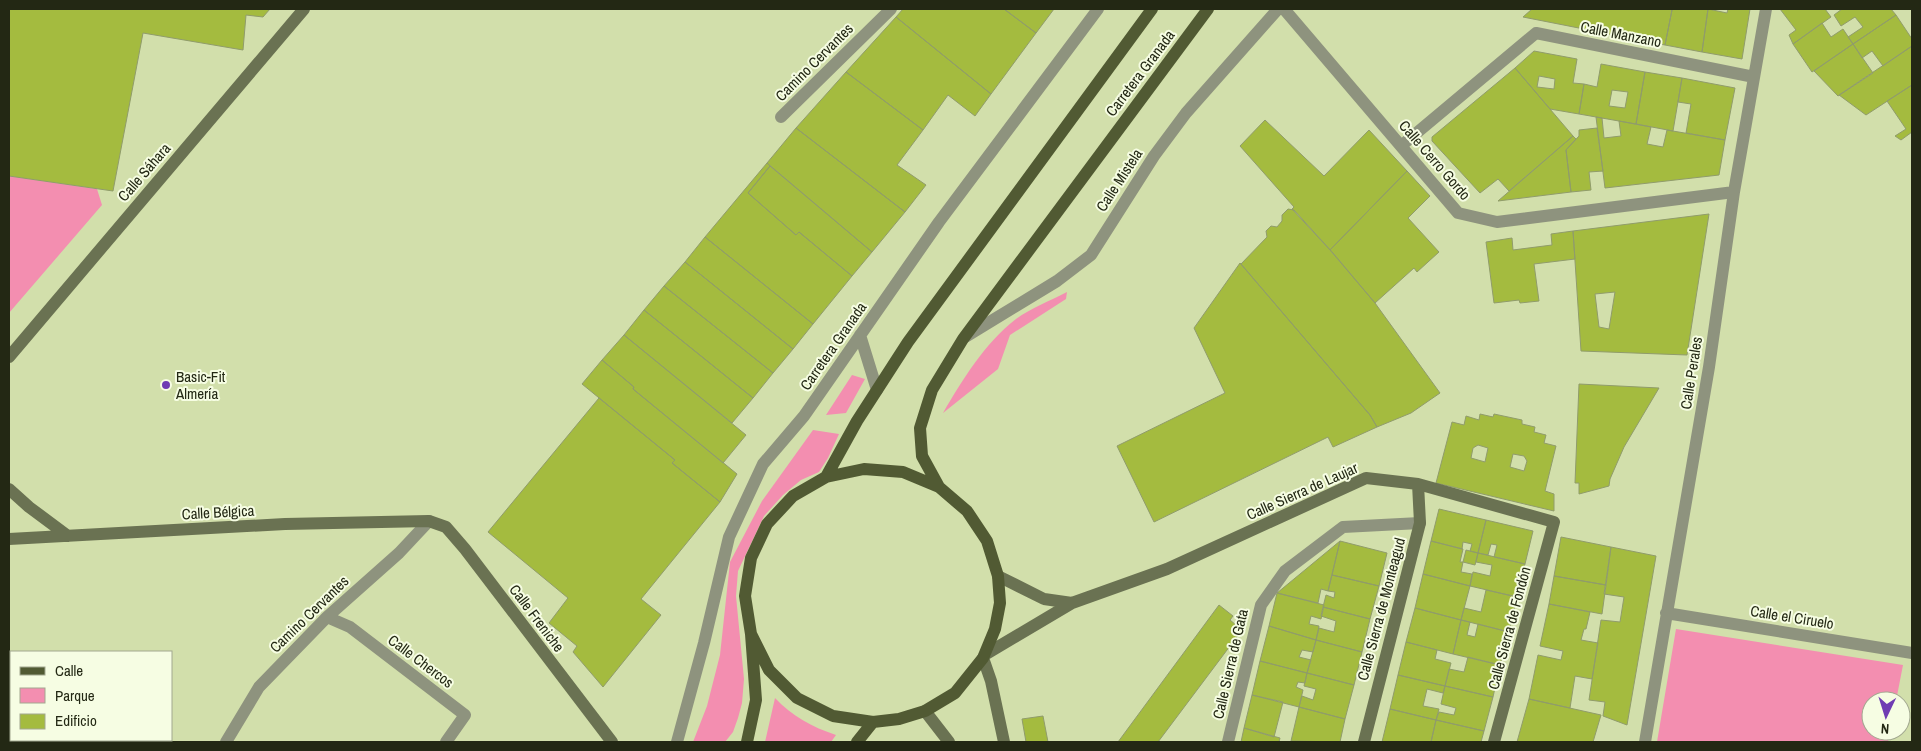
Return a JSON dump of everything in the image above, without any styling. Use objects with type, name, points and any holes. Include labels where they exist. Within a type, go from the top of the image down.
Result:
[{"type":"main road","name":"Carretera Granada","points":[[826,477],[857,421],[908,342],[1152,9]]},
{"type":"main road","name":"Carretera Granada","points":[[939,487],[922,456],[920,428],[932,390],[963,339],[1208,9]]},
{"type":"main road","name":"Carretera Granada","points":[[747,742],[756,700],[751,634],[745,596],[751,558],[767,524],[794,496],[826,477],[864,469],[903,472],[939,487],[967,511],[987,541],[998,576],[1000,603],[995,629],[984,656],[955,693],[925,711],[899,719],[873,722],[833,716],[797,698],[769,670],[751,634]]},
{"type":"main road","points":[[857,742],[873,722]]},
{"type":"street","name":"Calle Sáhara","points":[[9,357],[304,9]]},
{"type":"street","name":"Camino Cervantes","points":[[781,118],[891,9]]},
{"type":"street","name":"Carretera Granada","points":[[676,742],[704,643],[729,537],[763,464],[804,416],[939,222],[1098,9]]},
{"type":"street","name":"Calle Mistela","points":[[963,339],[1056,281],[1091,254],[1164,142],[1186,114],[1278,9]]},
{"type":"street","name":"Calle Cerro Gordo","points":[[1284,9],[1458,213],[1497,222],[1734,192]]},
{"type":"street","name":"Calle Perales","points":[[1646,742],[1666,613],[1709,367],[1734,192],[1766,9]]},
{"type":"street","name":"Calle Manzano","points":[[1401,146],[1536,34],[1754,77]]},
{"type":"street","points":[[860,335],[877,390]]},
{"type":"street","name":"Calle Sierra de Laujar","points":[[984,656],[1072,603],[1167,569],[1366,478],[1418,484],[1554,522]]},
{"type":"street","name":"Calle Sierra de Monteagud","points":[[1364,742],[1420,523],[1418,484]]},
{"type":"street","points":[[9,489],[29,508],[68,536]]},
{"type":"street","name":"Camino Cervantes","points":[[226,742],[259,687],[327,618],[399,553],[430,521]]},
{"type":"street","name":"Calle Bélgica","points":[[9,539],[285,524],[430,521]]},
{"type":"street","name":"Calle Freniche","points":[[430,521],[446,527],[465,549],[612,742]]},
{"type":"street","name":"Calle Sierra de Fondón","points":[[1494,742],[1554,522]]},
{"type":"street","name":"Calle Sierra de Gata","points":[[1228,742],[1261,604],[1286,571],[1343,527],[1420,523]]},
{"type":"street","name":"Calle Sierra de Laujar","points":[[998,576],[1044,599],[1072,603]]},
{"type":"street","name":"Calle el Ciruelo","points":[[1666,613],[1912,654]]},
{"type":"street","name":"Calle Chercos","points":[[327,618],[350,627],[465,715],[446,742]]},
{"type":"street","points":[[984,656],[991,681],[1000,740]]},
{"type":"street","points":[[925,711],[950,742]]},
{"type":"green space","points":[[9,176],[97,189],[102,205],[9,313]]},
{"type":"green space","points":[[1067,292],[1066,299],[1010,335],[998,369],[943,413],[975,363],[1004,329],[1028,311]]},
{"type":"green space","points":[[852,375],[865,379],[846,413],[826,415]]},
{"type":"green space","points":[[813,430],[839,434],[828,458],[819,472],[801,480],[783,495],[764,516],[738,571],[736,596],[744,679],[742,703],[733,732],[725,742],[693,742],[707,706],[720,655],[730,562],[762,501]]},
{"type":"green space","points":[[1676,629],[1903,665],[1898,691],[1861,691],[1861,741],[1888,742],[1657,742]]},
{"type":"green space","points":[[775,698],[803,720],[836,735],[831,742],[765,742]]},
{"type":"building","points":[[9,9],[270,9],[263,17],[246,15],[243,50],[143,33],[113,191],[9,176]]},
{"type":"building","points":[[903,9],[1004,9],[1036,33],[991,94],[896,17]]},
{"type":"building","points":[[1004,9],[1054,9],[1036,33]]},
{"type":"building","points":[[1532,9],[1672,10],[1665,45],[1523,17]]},
{"type":"building","points":[[1669,9],[1708,9],[1702,52],[1665,45],[1672,10]]},
{"type":"building","points":[[1708,9],[1727,13],[1728,9],[1750,9],[1742,59],[1702,52]]},
{"type":"building","points":[[1780,9],[1825,9],[1831,17],[1793,44],[1789,35],[1796,30]]},
{"type":"building","points":[[1842,9],[1891,9],[1896,15],[1853,44],[1848,37],[1863,27],[1855,17],[1841,26],[1834,15]]},
{"type":"building","points":[[1896,15],[1912,39],[1912,46],[1883,66],[1872,51],[1862,58],[1853,44]]},
{"type":"building","points":[[896,17],[991,94],[975,116],[948,95],[923,130],[846,72]]},
{"type":"building","points":[[1822,23],[1831,37],[1843,29],[1853,44],[1812,72],[1793,44]]},
{"type":"building","points":[[1853,44],[1873,73],[1838,96],[1814,71]]},
{"type":"building","points":[[1912,46],[1912,85],[1866,115],[1839,95]]},
{"type":"building","points":[[1534,51],[1577,59],[1573,83],[1584,84],[1579,114],[1550,109],[1515,68]],"holes":[[[1539,76],[1555,79],[1554,89],[1537,87]]]},
{"type":"building","points":[[1601,64],[1645,72],[1636,124],[1579,114],[1584,84],[1597,87]],"holes":[[[1612,90],[1628,92],[1625,108],[1609,106]]]},
{"type":"building","points":[[1515,68],[1573,136],[1509,191],[1498,179],[1480,193],[1432,141],[1432,137]]},
{"type":"building","points":[[846,72],[923,130],[897,165],[926,185],[905,212],[796,128]]},
{"type":"building","points":[[1645,72],[1682,78],[1673,131],[1636,124]]},
{"type":"building","points":[[1682,78],[1735,88],[1725,140],[1686,133],[1691,104],[1678,102]]},
{"type":"building","points":[[1912,85],[1912,132],[1901,140],[1895,136],[1906,129],[1887,101]]},
{"type":"building","points":[[1596,117],[1602,118],[1604,138],[1621,136],[1619,121],[1651,127],[1647,144],[1663,147],[1667,130],[1725,140],[1719,175],[1605,188]]},
{"type":"building","points":[[1265,120],[1324,176],[1369,130],[1407,171],[1330,250],[1292,209],[1294,207],[1240,146]]},
{"type":"building","points":[[796,128],[905,212],[872,252],[767,163]]},
{"type":"building","points":[[1597,128],[1603,171],[1589,172],[1591,190],[1571,192],[1566,150],[1579,136],[1579,130]]},
{"type":"building","points":[[1573,136],[1576,139],[1566,150],[1571,192],[1498,201]]},
{"type":"building","points":[[767,163],[770,166],[748,193],[796,235],[799,232],[852,276],[813,324],[705,237]]},
{"type":"building","points":[[770,166],[872,252],[852,276],[799,232],[796,235],[748,193]]},
{"type":"building","points":[[1407,171],[1430,196],[1408,218],[1439,252],[1417,272],[1414,268],[1375,303],[1330,250]]},
{"type":"building","points":[[1288,209],[1294,210],[1375,303],[1440,393],[1411,413],[1377,427],[1370,415],[1241,264],[1267,237],[1266,231],[1271,226],[1277,227],[1282,221],[1282,215]]},
{"type":"building","points":[[1709,214],[1687,355],[1581,351],[1573,231]],"holes":[[[1615,292],[1609,329],[1599,327],[1595,294]]]},
{"type":"building","points":[[1573,231],[1575,259],[1534,264],[1539,301],[1520,303],[1519,300],[1494,303],[1486,242],[1512,238],[1513,250],[1552,245],[1551,234]]},
{"type":"building","points":[[705,237],[813,324],[793,349],[685,262]]},
{"type":"building","points":[[685,262],[793,349],[773,373],[664,286]]},
{"type":"building","points":[[1240,263],[1370,415],[1377,427],[1333,447],[1328,437],[1154,522],[1117,446],[1225,393],[1194,328]]},
{"type":"building","points":[[664,286],[773,373],[753,398],[644,310]]},
{"type":"building","points":[[644,310],[753,398],[732,423],[624,335]]},
{"type":"building","points":[[624,335],[746,435],[723,463],[633,389],[634,387],[602,360]]},
{"type":"building","points":[[602,360],[634,387],[633,389],[737,474],[720,502],[672,463],[675,460],[582,384]]},
{"type":"building","points":[[1579,384],[1659,388],[1624,447],[1610,479],[1609,486],[1579,494],[1579,483],[1575,483]]},
{"type":"building","points":[[599,398],[675,460],[672,463],[720,502],[641,599],[661,615],[603,687],[573,652],[577,646],[549,623],[568,598],[488,532]]},
{"type":"building","points":[[1480,414],[1493,417],[1494,414],[1522,420],[1522,424],[1535,427],[1534,432],[1546,435],[1544,443],[1556,446],[1545,491],[1554,494],[1554,511],[1436,483],[1452,422],[1464,425],[1466,416],[1479,420]],"holes":[[[1478,445],[1488,448],[1485,462],[1471,458],[1473,448]],[[1513,454],[1524,456],[1527,461],[1524,471],[1510,467]]]},
{"type":"building","points":[[1439,509],[1486,520],[1478,553],[1470,551],[1472,544],[1463,542],[1462,549],[1431,541]]},
{"type":"building","points":[[1486,520],[1533,531],[1525,564],[1494,557],[1497,545],[1491,544],[1488,555],[1478,553]]},
{"type":"building","points":[[1561,537],[1611,547],[1606,585],[1554,576]]},
{"type":"building","points":[[1340,541],[1387,553],[1379,586],[1332,575]]},
{"type":"building","points":[[1340,541],[1328,591],[1321,589],[1318,603],[1277,593]]},
{"type":"building","points":[[1431,541],[1463,549],[1460,562],[1463,562],[1461,572],[1472,574],[1470,586],[1423,574]]},
{"type":"building","points":[[1611,547],[1656,556],[1627,725],[1603,716],[1605,702],[1589,700],[1601,620],[1620,622],[1624,597],[1604,594]]},
{"type":"building","points":[[1466,550],[1478,553],[1475,565],[1463,562]]},
{"type":"building","points":[[1478,553],[1525,564],[1517,597],[1470,586],[1473,572],[1490,576],[1492,565],[1476,562]]},
{"type":"building","points":[[1423,574],[1470,586],[1461,620],[1415,608]]},
{"type":"building","points":[[1332,575],[1379,586],[1370,619],[1323,607],[1326,595],[1334,598],[1335,592],[1328,591]]},
{"type":"building","points":[[1554,576],[1606,585],[1602,614],[1549,604]]},
{"type":"building","points":[[1486,590],[1517,597],[1509,632],[1461,620],[1464,608],[1481,612]]},
{"type":"building","points":[[1277,593],[1324,605],[1321,619],[1311,616],[1309,624],[1319,626],[1316,640],[1269,626]]},
{"type":"building","points":[[1549,604],[1590,612],[1581,640],[1598,643],[1592,679],[1575,676],[1570,708],[1529,699],[1538,655],[1561,660],[1563,651],[1540,646]]},
{"type":"building","points":[[1219,605],[1233,616],[1230,620],[1242,630],[1158,742],[1118,742]]},
{"type":"building","points":[[1323,607],[1370,619],[1362,652],[1316,640],[1319,628],[1334,632],[1336,621],[1321,616]]},
{"type":"building","points":[[1415,608],[1461,620],[1453,654],[1406,642]]},
{"type":"building","points":[[1461,620],[1470,622],[1467,635],[1475,637],[1478,624],[1509,632],[1500,665],[1453,654]]},
{"type":"building","points":[[1269,626],[1316,640],[1313,652],[1302,650],[1299,657],[1311,660],[1307,673],[1260,661]]},
{"type":"building","points":[[1316,640],[1362,652],[1354,685],[1307,673]]},
{"type":"building","points":[[1406,642],[1437,650],[1435,659],[1451,663],[1445,686],[1398,675]]},
{"type":"building","points":[[1468,657],[1500,665],[1493,697],[1445,686],[1449,669],[1464,672]]},
{"type":"building","points":[[1260,661],[1307,673],[1305,683],[1298,682],[1296,687],[1303,690],[1299,707],[1252,695]]},
{"type":"building","points":[[1307,673],[1354,685],[1345,719],[1299,707],[1302,696],[1313,700],[1316,689],[1304,686]]},
{"type":"building","points":[[1398,675],[1445,686],[1443,693],[1427,689],[1423,706],[1439,709],[1436,720],[1390,709]]},
{"type":"building","points":[[1445,686],[1493,697],[1484,731],[1436,720],[1439,712],[1454,715],[1456,708],[1441,704]]},
{"type":"building","points":[[1252,695],[1283,702],[1274,737],[1244,728]]},
{"type":"building","points":[[1529,699],[1601,715],[1593,742],[1517,742]]},
{"type":"building","points":[[1299,707],[1345,719],[1340,742],[1291,741]]},
{"type":"building","points":[[1390,709],[1436,720],[1431,742],[1382,742]]},
{"type":"building","points":[[1043,716],[1048,742],[1026,742],[1022,719]]},
{"type":"building","points":[[1436,720],[1484,731],[1481,742],[1431,742]]},
{"type":"building","points":[[1244,728],[1280,738],[1279,742],[1241,742]]},
{"type":"place","name":"Basic-Fit Almería","points":[[166,385]]}]
